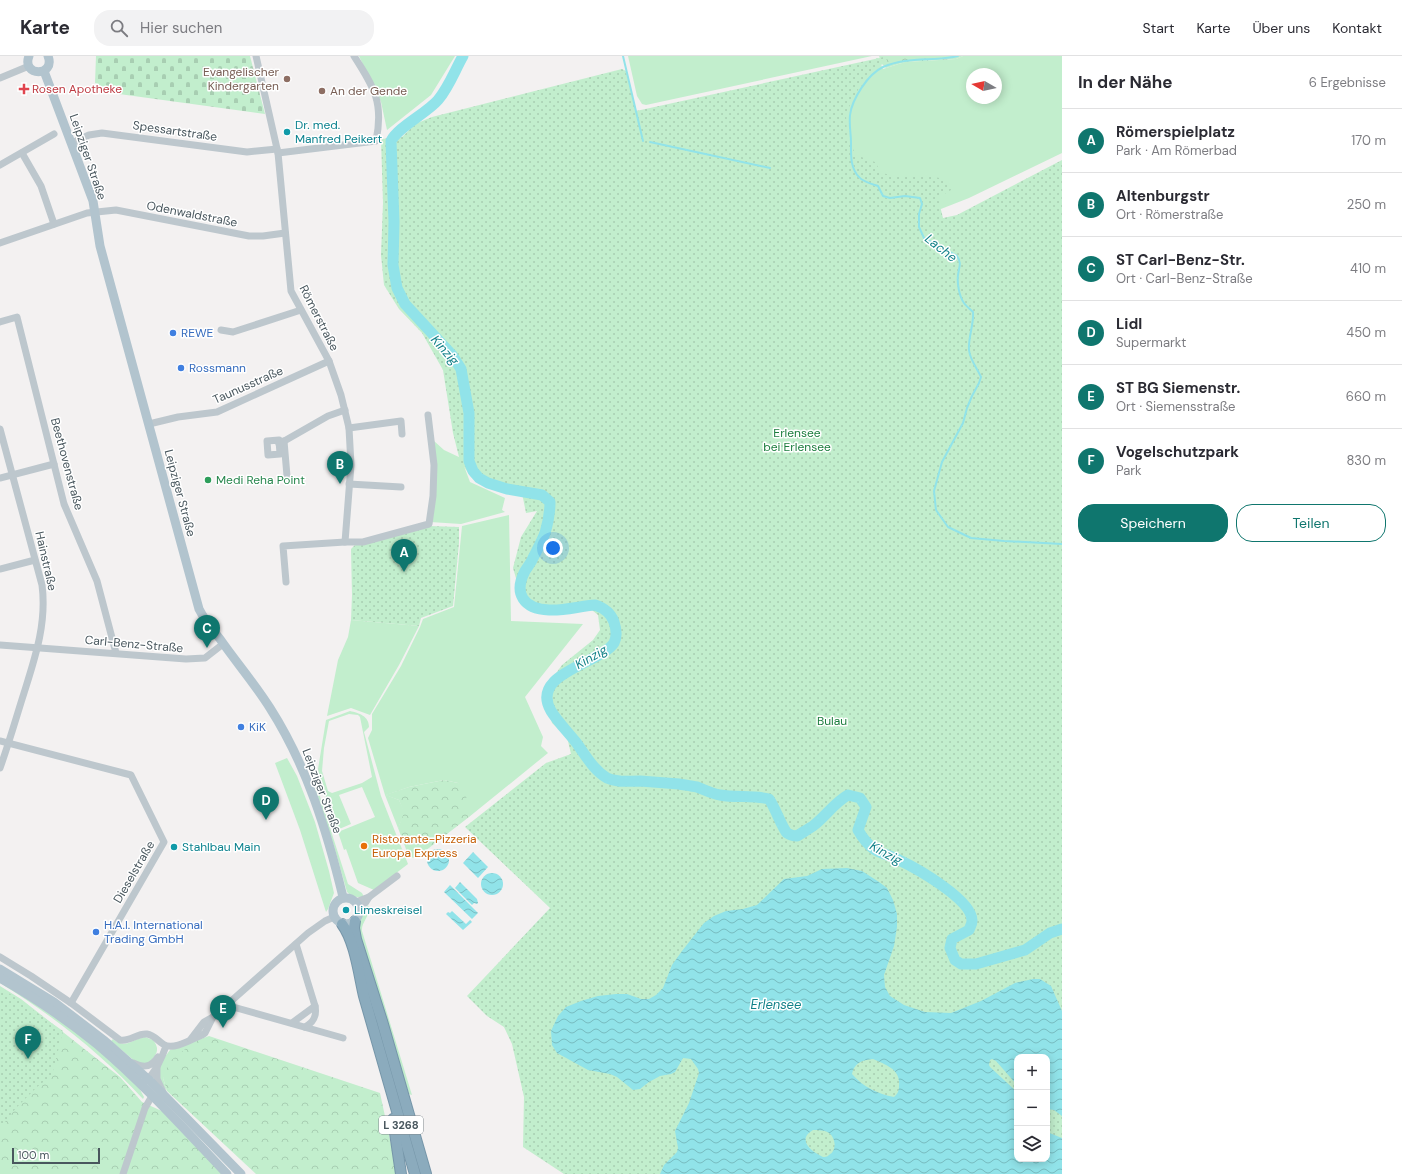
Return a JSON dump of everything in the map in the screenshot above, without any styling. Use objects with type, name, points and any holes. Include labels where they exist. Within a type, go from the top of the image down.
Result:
[{"type":"highway","name":"L 3268","points":[[355,921],[354,928],[356,939],[382,1021],[426,1174]]},
{"type":"highway","name":"L 3268","points":[[342,924],[348,931],[415,1174]]},
{"type":"highway","points":[[387,1075],[401,1174]]},
{"type":"main road","points":[[29,56],[30,69],[37,72],[44,71],[50,64],[48,56]]},
{"type":"main road","name":"Leipziger Straße","points":[[44,71],[93,201],[100,246],[196,599],[203,618],[263,697],[291,746],[320,813],[343,897]]},
{"type":"main road","points":[[334,917],[333,906],[343,897],[351,898],[358,905]]},
{"type":"main road","name":"L 3268","points":[[355,921],[359,914],[358,905]]},
{"type":"main road","name":"L 3268","points":[[334,917],[342,924]]},
{"type":"main road","points":[[342,924],[349,924],[355,921]]},
{"type":"main road","points":[[0,969],[54,1002],[105,1041],[148,1079],[241,1174]]},
{"type":"main road","points":[[0,978],[38,1001],[98,1046],[136,1080],[227,1174]]},
{"type":"street","name":"Römerstraße","points":[[256,56],[278,151],[291,291],[329,361],[337,382],[349,428],[351,458],[345,542]]},
{"type":"street","points":[[278,151],[376,141],[379,119],[376,94],[354,56]]},
{"type":"street","points":[[0,78],[29,66]]},
{"type":"street","name":"Spessartstraße","points":[[72,143],[89,135],[102,133],[247,152],[278,151]]},
{"type":"street","points":[[0,165],[54,134]]},
{"type":"street","points":[[22,153],[41,186],[54,224]]},
{"type":"street","name":"Odenwaldstraße","points":[[0,243],[94,212],[116,210],[249,236],[285,233]]},
{"type":"street","points":[[221,330],[233,332],[301,310]]},
{"type":"street","name":"Beethovenstraße","points":[[0,322],[16,317],[64,504],[96,581],[116,653]]},
{"type":"street","name":"Taunusstraße","points":[[149,424],[178,417],[217,412],[329,361]]},
{"type":"street","points":[[287,476],[282,442],[328,416],[345,410]]},
{"type":"street","points":[[286,582],[283,546],[363,542],[428,524],[433,496],[434,465],[428,415]]},
{"type":"street","points":[[349,428],[401,421],[402,434]]},
{"type":"street","name":"Hainstraße","points":[[0,429],[35,560],[43,596],[38,648],[9,744],[0,768]]},
{"type":"street","points":[[0,478],[54,464]]},
{"type":"street","points":[[349,484],[401,488]]},
{"type":"street","points":[[0,569],[35,560]]},
{"type":"street","name":"Carl-Benz-Straße","points":[[0,645],[116,653],[186,660],[205,658],[223,644]]},
{"type":"street","points":[[0,741],[9,744]]},
{"type":"street","name":"Dieselstraße","points":[[9,744],[131,775],[164,842],[71,1003]]},
{"type":"street","points":[[358,905],[366,902],[397,876]]},
{"type":"street","points":[[0,957],[71,1003],[117,1039],[126,1041],[140,1035],[147,1034],[153,1036],[166,1046],[176,1045],[191,1039],[204,1022],[226,1005],[315,928],[334,917]]},
{"type":"street","points":[[296,944],[315,1006],[316,1014],[310,1024],[305,1027]]},
{"type":"street","points":[[226,1005],[343,1038]]},
{"type":"street","points":[[292,1023],[315,1006]]},
{"type":"street","points":[[127,1060],[139,1066],[148,1067],[156,1061],[166,1046]]},
{"type":"street","points":[[136,1080],[144,1082],[148,1079],[166,1046]]},
{"type":"street","points":[[157,1065],[157,1079],[167,1100]]},
{"type":"street","points":[[122,1174],[145,1108],[152,1096],[148,1079]]},
{"type":"street","points":[[152,1096],[167,1100]]},
{"type":"green space","points":[[96,56],[250,56],[265,114],[119,94],[95,83]]},
{"type":"green space","points":[[359,56],[455,56],[431,95],[387,130],[381,102]]},
{"type":"green space","points":[[628,56],[872,56],[646,105],[642,104],[637,96]]},
{"type":"green space","points":[[879,56],[963,56],[956,59],[905,62],[886,68],[882,64]]},
{"type":"green space","points":[[963,56],[1062,56],[1062,153],[969,198],[923,216],[780,173],[878,66],[876,58],[878,58],[883,69],[905,62],[956,59]]},
{"type":"green space","name":"Erlensee bei Erlensee","points":[[884,57],[888,58],[859,88],[846,113],[847,137],[856,155],[875,162],[882,173],[900,177],[935,177],[948,180],[951,190],[938,198],[943,218],[957,215],[1062,160],[1062,1174],[564,1174],[523,1147],[524,1097],[512,1044],[504,1027],[487,1016],[467,996],[550,908],[465,827],[546,763],[571,754],[567,737],[552,723],[546,700],[549,683],[562,665],[593,640],[600,630],[598,615],[587,606],[557,611],[531,605],[518,585],[513,568],[521,537],[537,511],[526,513],[522,493],[513,488],[486,484],[471,477],[460,461],[453,433],[443,370],[422,333],[399,309],[384,285],[381,255],[383,203],[381,139],[402,137],[415,124],[432,117],[622,69],[626,71],[636,111]]},
{"type":"green space","points":[[434,441],[444,450],[461,458],[470,482],[505,498],[502,510],[505,512],[461,524],[430,522]]},
{"type":"green space","points":[[509,515],[511,621],[583,624],[525,697],[543,737],[541,746],[548,753],[469,817],[458,783],[444,780],[409,787],[386,795],[399,800],[405,813],[398,828],[385,795],[368,738],[372,730],[372,714],[401,666],[423,619],[454,607],[462,526]]},
{"type":"green space","points":[[430,526],[459,527],[459,543],[453,606],[421,618],[419,626],[351,620],[351,549],[355,545]]},
{"type":"green space","points":[[351,620],[419,626],[399,665],[370,715],[351,708],[327,716],[338,660],[348,637]]},
{"type":"green space","points":[[350,711],[363,716],[369,723],[369,727],[364,732],[381,796],[408,864],[374,890],[358,883],[346,849],[344,850],[338,832],[375,817],[362,787],[339,795],[351,824],[337,830],[319,776],[318,769],[326,720]],"holes":[[[349,714],[358,715],[360,717],[372,777],[362,783],[332,793],[328,791],[322,771],[324,748],[329,721]]]},
{"type":"green space","points":[[287,758],[297,776],[315,822],[329,871],[334,893],[326,912],[300,830],[275,763]]},
{"type":"green space","points":[[308,759],[348,884],[362,893],[364,897],[355,897],[347,892],[334,846],[306,760]]},
{"type":"green space","points":[[444,780],[458,783],[465,788],[469,817],[416,858],[409,857],[398,828],[404,813],[399,800],[385,795],[409,787]]},
{"type":"green space","points":[[368,905],[369,912],[363,924],[362,931],[412,1095],[409,1094],[356,922],[362,910]]},
{"type":"green space","points":[[0,982],[31,999],[97,1048],[138,1086],[144,1097],[143,1099],[94,1051],[76,1036]]},
{"type":"green space","points":[[0,986],[21,999],[120,1077],[142,1102],[164,1112],[222,1174],[0,1174]]},
{"type":"green space","points":[[0,987],[63,1031],[52,1075],[37,1087],[16,1108],[0,1128]]},
{"type":"green space","points":[[209,1036],[380,1093],[396,1174],[256,1174],[167,1091],[163,1078],[169,1062],[195,1041]]},
{"type":"green space","points":[[145,1037],[153,1040],[157,1047],[157,1052],[149,1063],[137,1063],[111,1041],[113,1039],[125,1044]]},
{"type":"green space","points":[[195,1041],[163,1078],[167,1091],[159,1079],[160,1067],[164,1058],[170,1050]]},
{"type":"water","points":[[438,849],[446,852],[449,860],[446,868],[438,871],[430,868],[427,860],[430,852]]},
{"type":"water","points":[[473,852],[488,867],[478,878],[463,863]]},
{"type":"water","name":"Erlensee","points":[[847,868],[862,871],[887,888],[893,900],[897,914],[897,927],[894,946],[884,975],[885,987],[890,996],[904,1005],[925,1012],[951,1013],[981,1001],[1015,983],[1040,979],[1051,986],[1062,1011],[1062,1116],[1054,1110],[1050,1109],[1050,1054],[1014,1054],[1014,1082],[996,1061],[992,1059],[990,1060],[989,1065],[1014,1089],[1014,1162],[1050,1162],[1050,1133],[1062,1138],[1062,1174],[660,1174],[664,1165],[677,1152],[678,1148],[675,1131],[689,1103],[699,1073],[691,1059],[683,1058],[675,1072],[660,1076],[640,1089],[633,1090],[617,1077],[610,1074],[588,1070],[557,1053],[552,1045],[551,1031],[558,1016],[566,1007],[598,996],[616,994],[627,994],[641,999],[649,999],[663,988],[672,965],[704,923],[714,916],[726,911],[743,909],[757,905],[784,879],[807,876],[822,869]],"holes":[[[873,1059],[892,1068],[898,1075],[899,1089],[894,1097],[871,1089],[861,1083],[852,1074],[855,1067],[865,1060]],[[813,1130],[821,1130],[829,1133],[835,1144],[832,1153],[825,1157],[814,1152],[806,1142],[808,1134]]]},
{"type":"water","points":[[492,873],[500,876],[503,884],[500,892],[492,895],[484,892],[481,884],[484,876]]},
{"type":"water","points":[[460,882],[477,899],[477,904],[474,903],[472,905],[455,888]]},
{"type":"water","points":[[450,885],[478,913],[472,919],[444,892]]},
{"type":"water","points":[[452,911],[466,924],[470,920],[472,922],[463,930],[446,914]]},
{"type":"waterway","name":"Kinzig","points":[[463,56],[449,84],[438,100],[406,125],[391,141],[394,222],[393,265],[397,288],[405,304],[452,355],[461,369],[469,413],[469,461],[473,471],[479,478],[488,483],[507,489],[542,495],[550,502],[549,518],[545,533],[522,579],[520,587],[523,599],[533,607],[549,610],[595,605],[607,611],[614,622],[616,632],[614,643],[595,657],[558,678],[550,687],[547,698],[551,711],[593,766],[607,778],[619,781],[679,784],[697,787],[720,795],[769,799],[785,830],[787,833],[792,835],[797,836],[813,826],[838,802],[848,795],[860,798],[866,807],[858,830],[867,843],[877,851],[907,864],[930,877],[954,895],[970,913],[972,921],[969,930],[952,939],[950,948],[955,960],[961,964],[976,964],[1025,950],[1050,933],[1062,929]]},
{"type":"waterway","points":[[623,56],[643,141]]},
{"type":"waterway","name":"Lache","points":[[958,56],[939,59],[902,61],[877,70],[866,81],[857,95],[851,109],[851,156],[856,173],[861,179],[878,186],[883,196],[890,198],[905,196],[920,198],[922,204],[919,214],[919,227],[924,238],[959,258],[958,286],[962,300],[973,312],[969,350],[972,361],[981,377],[967,408],[963,423],[942,462],[934,491],[936,510],[948,527],[971,538],[1062,544]]},
{"type":"waterway","points":[[650,142],[770,168]]},
{"type":"place","name":"Evangelischer Kindergarten","points":[[287,79]]},
{"type":"place","name":"Rosen Apotheke","points":[[24,89]]},
{"type":"place","name":"An der Gende","points":[[322,91]]},
{"type":"place","name":"Dr. med. Manfred Peikert","points":[[287,132]]},
{"type":"place","name":"REWE","points":[[173,333]]},
{"type":"place","name":"Rossmann","points":[[181,368]]},
{"type":"place","name":"Medi Reha Point","points":[[208,480]]},
{"type":"place","name":"Altenburgstr","points":[[340,484]]},
{"type":"place","name":"Römerspielplatz","points":[[404,572]]},
{"type":"place","name":"ST Carl-Benz-Str.","points":[[207,648]]},
{"type":"place","name":"KiK","points":[[241,727]]},
{"type":"place","name":"Lidl","points":[[266,820]]},
{"type":"place","name":"Ristorante-Pizzeria Europa Express","points":[[364,846]]},
{"type":"place","name":"Stahlbau Main","points":[[174,847]]},
{"type":"place","name":"Limeskreisel","points":[[346,910]]},
{"type":"place","name":"H.A.I. International Trading GmbH","points":[[96,932]]},
{"type":"place","name":"ST BG Siemenstr.","points":[[223,1028]]},
{"type":"place","name":"Vogelschutzpark","points":[[28,1059]]},
{"type":"park label","name":"Bulau","points":[[832,721]]}]
